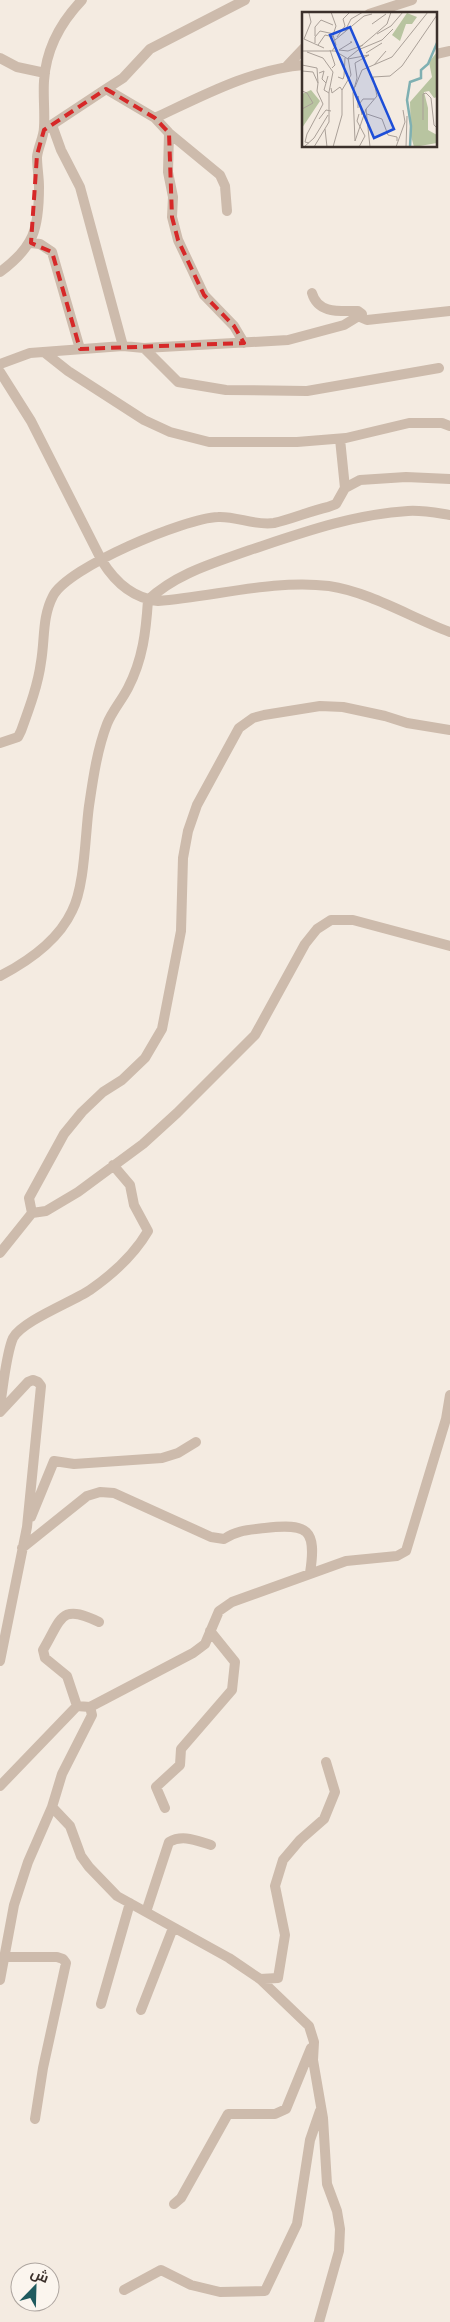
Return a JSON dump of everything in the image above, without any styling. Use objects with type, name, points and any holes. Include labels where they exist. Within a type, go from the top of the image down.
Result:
[{"type":"street","points":[[48,127],[122,78],[150,49],[245,0]]},
{"type":"street","points":[[375,12],[412,0]]},
{"type":"street","points":[[0,272],[17,260],[31,243],[35,232],[39,186],[37,155],[48,127],[45,73],[50,48],[57,31],[77,2]]},
{"type":"street","points":[[287,66],[302,50]]},
{"type":"street","points":[[0,58],[17,67],[45,73]]},
{"type":"street","points":[[155,118],[225,86],[287,66],[302,65]]},
{"type":"street","points":[[106,89],[155,118],[169,134],[220,175],[226,186],[228,211]]},
{"type":"street","points":[[48,127],[80,187],[123,346]]},
{"type":"street","points":[[169,134],[168,172],[173,197],[172,217],[178,240],[204,295],[234,326],[244,343]]},
{"type":"street","points":[[31,243],[40,244],[52,252],[80,349]]},
{"type":"street","points":[[312,293],[317,304],[324,308],[358,311],[362,314],[360,317]]},
{"type":"street","points":[[0,364],[30,353],[123,346],[144,348],[288,340],[344,325],[360,317],[368,320],[450,311]]},
{"type":"street","points":[[144,348],[178,382],[226,390],[307,391],[439,368]]},
{"type":"street","points":[[44,352],[68,371],[144,420],[170,432],[209,442],[289,442],[340,439],[409,422],[442,423],[450,426]]},
{"type":"street","points":[[0,372],[31,421],[102,561],[120,584],[138,596],[148,600],[178,600],[270,588],[329,586],[383,602],[450,632]]},
{"type":"street","points":[[340,439],[345,488]]},
{"type":"street","points":[[0,742],[18,737],[21,731],[40,666],[44,625],[54,595],[66,582],[129,545],[204,519],[217,517],[251,523],[273,523],[336,504],[345,488],[360,480],[380,477],[450,480]]},
{"type":"street","points":[[0,976],[40,950],[58,933],[73,910],[78,890],[99,749],[108,722],[128,689],[143,651],[148,600],[167,584],[196,570],[310,530],[367,516],[404,511],[450,516]]},
{"type":"street","points":[[32,1213],[30,1198],[64,1134],[82,1112],[103,1092],[122,1080],[145,1058],[162,1029],[181,931],[184,858],[188,831],[197,805],[239,728],[253,718],[264,714],[320,706],[343,707],[385,716],[406,723],[450,730]]},
{"type":"street","points":[[0,1253],[32,1213],[46,1211],[64,1200],[143,1144],[255,1035],[305,944],[317,928],[331,920],[353,920],[447,943]]},
{"type":"street","points":[[0,1406],[10,1348],[17,1332],[89,1290],[112,1273],[138,1248],[148,1231],[134,1205],[130,1184],[113,1165]]},
{"type":"street","points":[[0,1412],[28,1382],[33,1380],[38,1382],[40,1392],[27,1527],[0,1661]]},
{"type":"street","points":[[0,1786],[77,1706],[90,1706],[193,1653],[205,1644],[219,1611],[232,1602],[310,1573],[346,1562],[397,1556],[406,1551],[446,1418],[450,1395]]},
{"type":"street","points":[[27,1527],[54,1461],[74,1464],[162,1458],[178,1453],[196,1442]]},
{"type":"street","points":[[22,1548],[87,1496],[100,1492],[114,1493],[211,1537],[224,1539],[235,1531],[296,1526],[307,1533],[314,1545],[310,1573]]},
{"type":"street","points":[[77,1706],[67,1676],[42,1655],[43,1650],[66,1614],[73,1612],[81,1613],[100,1622]]},
{"type":"street","points":[[165,1808],[156,1787],[180,1765],[181,1749],[232,1690],[234,1662],[210,1631]]},
{"type":"street","points":[[0,1980],[18,1888],[52,1807],[62,1774],[92,1715],[90,1706]]},
{"type":"street","points":[[260,1979],[278,1978],[282,1962],[285,1935],[275,1886],[283,1860],[300,1840],[324,1819],[335,1792],[326,1762]]},
{"type":"street","points":[[52,1807],[70,1826],[81,1856],[89,1867],[117,1896],[229,1958],[260,1979],[309,2026],[314,2042],[313,2060],[321,2107],[328,2184],[337,2210],[340,2229],[339,2251],[319,2322]]},
{"type":"street","points":[[146,1912],[170,1842],[175,1838],[184,1838],[211,1845]]},
{"type":"street","points":[[101,2004],[130,1903]]},
{"type":"street","points":[[141,2010],[173,1928]]},
{"type":"street","points":[[5,1957],[57,1957],[63,1959],[66,1963],[43,2068],[35,2119]]},
{"type":"street","points":[[174,2204],[181,2198],[228,2114],[275,2114],[286,2109],[314,2042]]},
{"type":"street","points":[[124,2290],[161,2270],[191,2285],[220,2292],[265,2291],[297,2224],[310,2140],[321,2107]]},
{"type":"highlighted area","points":[[106,89],[155,118],[169,133],[172,217],[178,240],[204,295],[234,326],[244,343],[80,349],[52,252],[31,243],[37,155],[44,130]]}]
